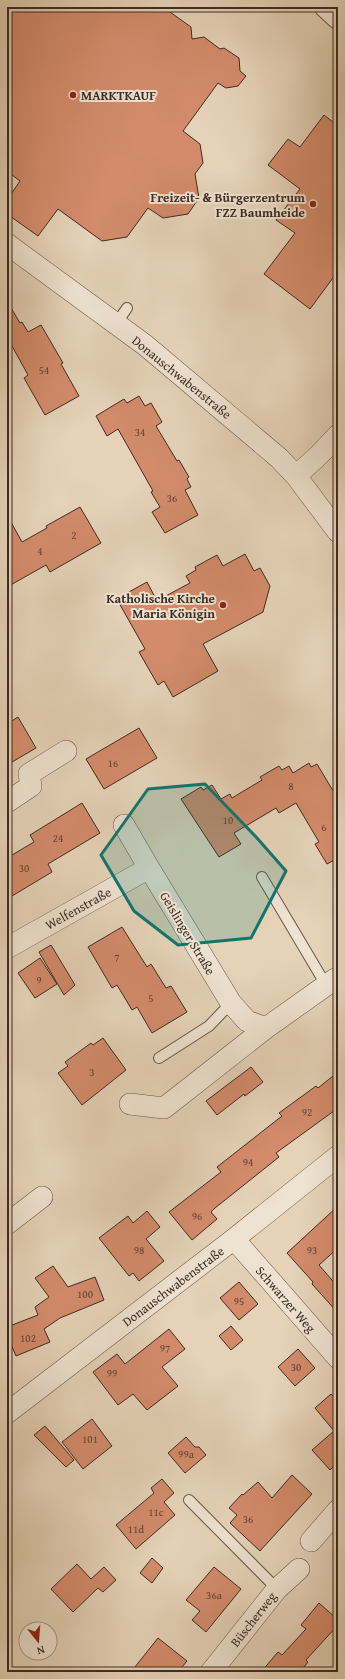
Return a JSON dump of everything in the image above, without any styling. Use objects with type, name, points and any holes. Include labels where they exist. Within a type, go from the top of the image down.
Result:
[{"type":"street","points":[[326,7],[338,18]]},
{"type":"street","name":"Donauschwabenstraße","points":[[7,244],[122,316],[193,384],[279,458],[296,476],[338,532]]},
{"type":"street","points":[[296,476],[338,435]]},
{"type":"street","points":[[7,802],[30,786],[29,774],[66,751]]},
{"type":"street","name":"Geislinger Straße","points":[[124,825],[231,1003],[247,1020],[266,1028]]},
{"type":"street","name":"Welfenstraße","points":[[7,948],[149,868]]},
{"type":"street","points":[[130,1104],[164,1108],[266,1028],[332,982]]},
{"type":"street","name":"Donauschwabenstraße","points":[[7,1413],[234,1239],[338,1156]]},
{"type":"street","points":[[7,1224],[42,1197]]},
{"type":"street","name":"Schwarzer Weg","points":[[234,1239],[338,1358]]},
{"type":"street","points":[[311,1542],[338,1510]]},
{"type":"street","name":"Büscherweg","points":[[211,1672],[277,1588],[299,1569]]},
{"type":"lane","points":[[262,877],[332,982]]},
{"type":"lane","points":[[159,1058],[209,1026],[231,1003]]},
{"type":"lane","points":[[189,1500],[277,1588]]},
{"type":"highlighted area","points":[[205,784],[257,838],[286,871],[251,938],[178,945],[134,911],[101,855],[148,789]]},
{"type":"building","points":[[7,7],[163,7],[191,27],[192,39],[204,37],[220,49],[224,48],[239,58],[240,71],[246,76],[238,86],[226,88],[218,83],[183,131],[200,144],[203,163],[195,174],[199,198],[188,214],[163,218],[148,208],[127,237],[102,241],[58,209],[38,236],[7,214],[7,200],[20,181],[7,171]]},
{"type":"building","name":"Freizeit- & Bürgerzentrum FZZ Baumheide","points":[[324,115],[338,126],[338,271],[310,309],[264,274],[295,233],[276,220],[300,189],[268,165],[288,139],[300,147]]},
{"type":"building","points":[[7,301],[20,323],[22,322],[28,332],[41,325],[63,363],[61,364],[79,396],[45,415],[24,378],[28,375],[7,337]]},
{"type":"building","points":[[139,396],[145,406],[151,403],[162,422],[156,426],[177,461],[179,460],[189,477],[187,479],[191,487],[185,490],[198,515],[165,533],[152,512],[160,507],[151,492],[153,491],[118,429],[107,436],[96,416],[124,399],[127,403]]},
{"type":"building","points":[[80,507],[101,543],[50,572],[46,565],[7,587],[7,515],[22,542],[47,528],[46,526]]},
{"type":"building","points":[[245,554],[254,571],[260,568],[270,586],[263,612],[203,644],[218,671],[173,697],[164,681],[158,685],[139,652],[145,649],[119,603],[129,597],[127,593],[147,582],[156,599],[163,596],[164,597],[190,583],[186,576],[196,570],[195,567],[217,555],[223,566]]},
{"type":"building","points":[[18,717],[36,748],[7,765],[7,724]]},
{"type":"building","points":[[139,728],[157,758],[104,789],[86,759]]},
{"type":"building","points":[[309,763],[311,767],[317,764],[338,799],[338,858],[327,864],[315,844],[319,842],[296,803],[279,813],[276,808],[234,833],[241,844],[219,857],[181,799],[201,787],[203,790],[212,785],[221,799],[230,794],[232,798],[262,780],[260,777],[279,766],[282,770],[289,766],[293,773]]},
{"type":"building","points":[[82,803],[100,833],[48,864],[52,872],[7,899],[7,858],[34,842],[30,835]]},
{"type":"building","points":[[122,927],[147,967],[151,964],[166,988],[171,986],[187,1012],[152,1033],[137,1007],[132,1010],[117,985],[112,988],[88,947]]},
{"type":"building","points":[[51,945],[75,985],[64,995],[39,952]]},
{"type":"building","points":[[40,958],[57,984],[35,998],[18,973]]},
{"type":"building","points":[[103,1038],[126,1070],[82,1105],[58,1073],[68,1066],[65,1062],[91,1043],[93,1045]]},
{"type":"building","points":[[251,1067],[263,1082],[245,1096],[244,1094],[217,1115],[206,1101]]},
{"type":"building","points":[[338,1072],[338,1108],[276,1153],[279,1157],[215,1208],[211,1212],[217,1219],[192,1240],[169,1212],[221,1172],[217,1167],[282,1116],[279,1113],[316,1086],[318,1088]]},
{"type":"building","points":[[338,1206],[338,1248],[319,1265],[338,1287],[338,1313],[287,1253]]},
{"type":"building","points":[[147,1211],[160,1227],[146,1239],[164,1261],[139,1281],[133,1273],[129,1276],[99,1238],[128,1216],[133,1223]]},
{"type":"building","points":[[53,1266],[68,1287],[95,1277],[104,1300],[60,1318],[44,1329],[50,1342],[16,1356],[7,1335],[7,1327],[38,1315],[35,1307],[49,1297],[35,1278]]},
{"type":"building","points":[[239,1282],[258,1304],[239,1320],[220,1298]]},
{"type":"building","points":[[231,1326],[243,1340],[231,1350],[219,1336]]},
{"type":"building","points":[[169,1329],[185,1349],[162,1367],[178,1386],[147,1410],[133,1394],[118,1405],[93,1372],[117,1354],[125,1364]]},
{"type":"building","points":[[298,1349],[315,1368],[295,1386],[278,1367]]},
{"type":"building","points":[[331,1394],[338,1401],[338,1462],[330,1470],[312,1450],[334,1431],[315,1408]]},
{"type":"building","points":[[92,1419],[112,1446],[83,1469],[62,1442]]},
{"type":"building","points":[[45,1426],[74,1460],[66,1467],[34,1435]]},
{"type":"building","points":[[186,1437],[195,1447],[199,1447],[206,1455],[185,1473],[168,1453]]},
{"type":"building","points":[[292,1475],[312,1494],[260,1551],[230,1523],[237,1515],[229,1508],[242,1494],[243,1495],[258,1482],[272,1498]]},
{"type":"building","points":[[162,1479],[174,1493],[164,1502],[175,1515],[136,1549],[116,1525],[154,1493],[151,1488]]},
{"type":"building","points":[[152,1558],[163,1568],[152,1583],[140,1573]]},
{"type":"building","points":[[77,1564],[91,1579],[104,1567],[116,1580],[103,1592],[98,1588],[73,1612],[51,1589]]},
{"type":"building","points":[[214,1567],[241,1589],[206,1632],[192,1620],[200,1611],[186,1600]]},
{"type":"building","points":[[319,1603],[337,1619],[337,1626],[306,1660],[308,1662],[300,1672],[261,1672],[278,1652],[282,1655],[306,1629],[301,1625]]},
{"type":"building","points":[[158,1638],[187,1661],[178,1672],[131,1672]]},
{"type":"place","name":"MARKTKAUF","points":[[73,95]]},
{"type":"place","name":"Freizeit- & Bürgerzentrum FZZ Baumheide","points":[[313,204]]},
{"type":"place","name":"Katholische Kirche Maria Königin","points":[[223,605]]}]
